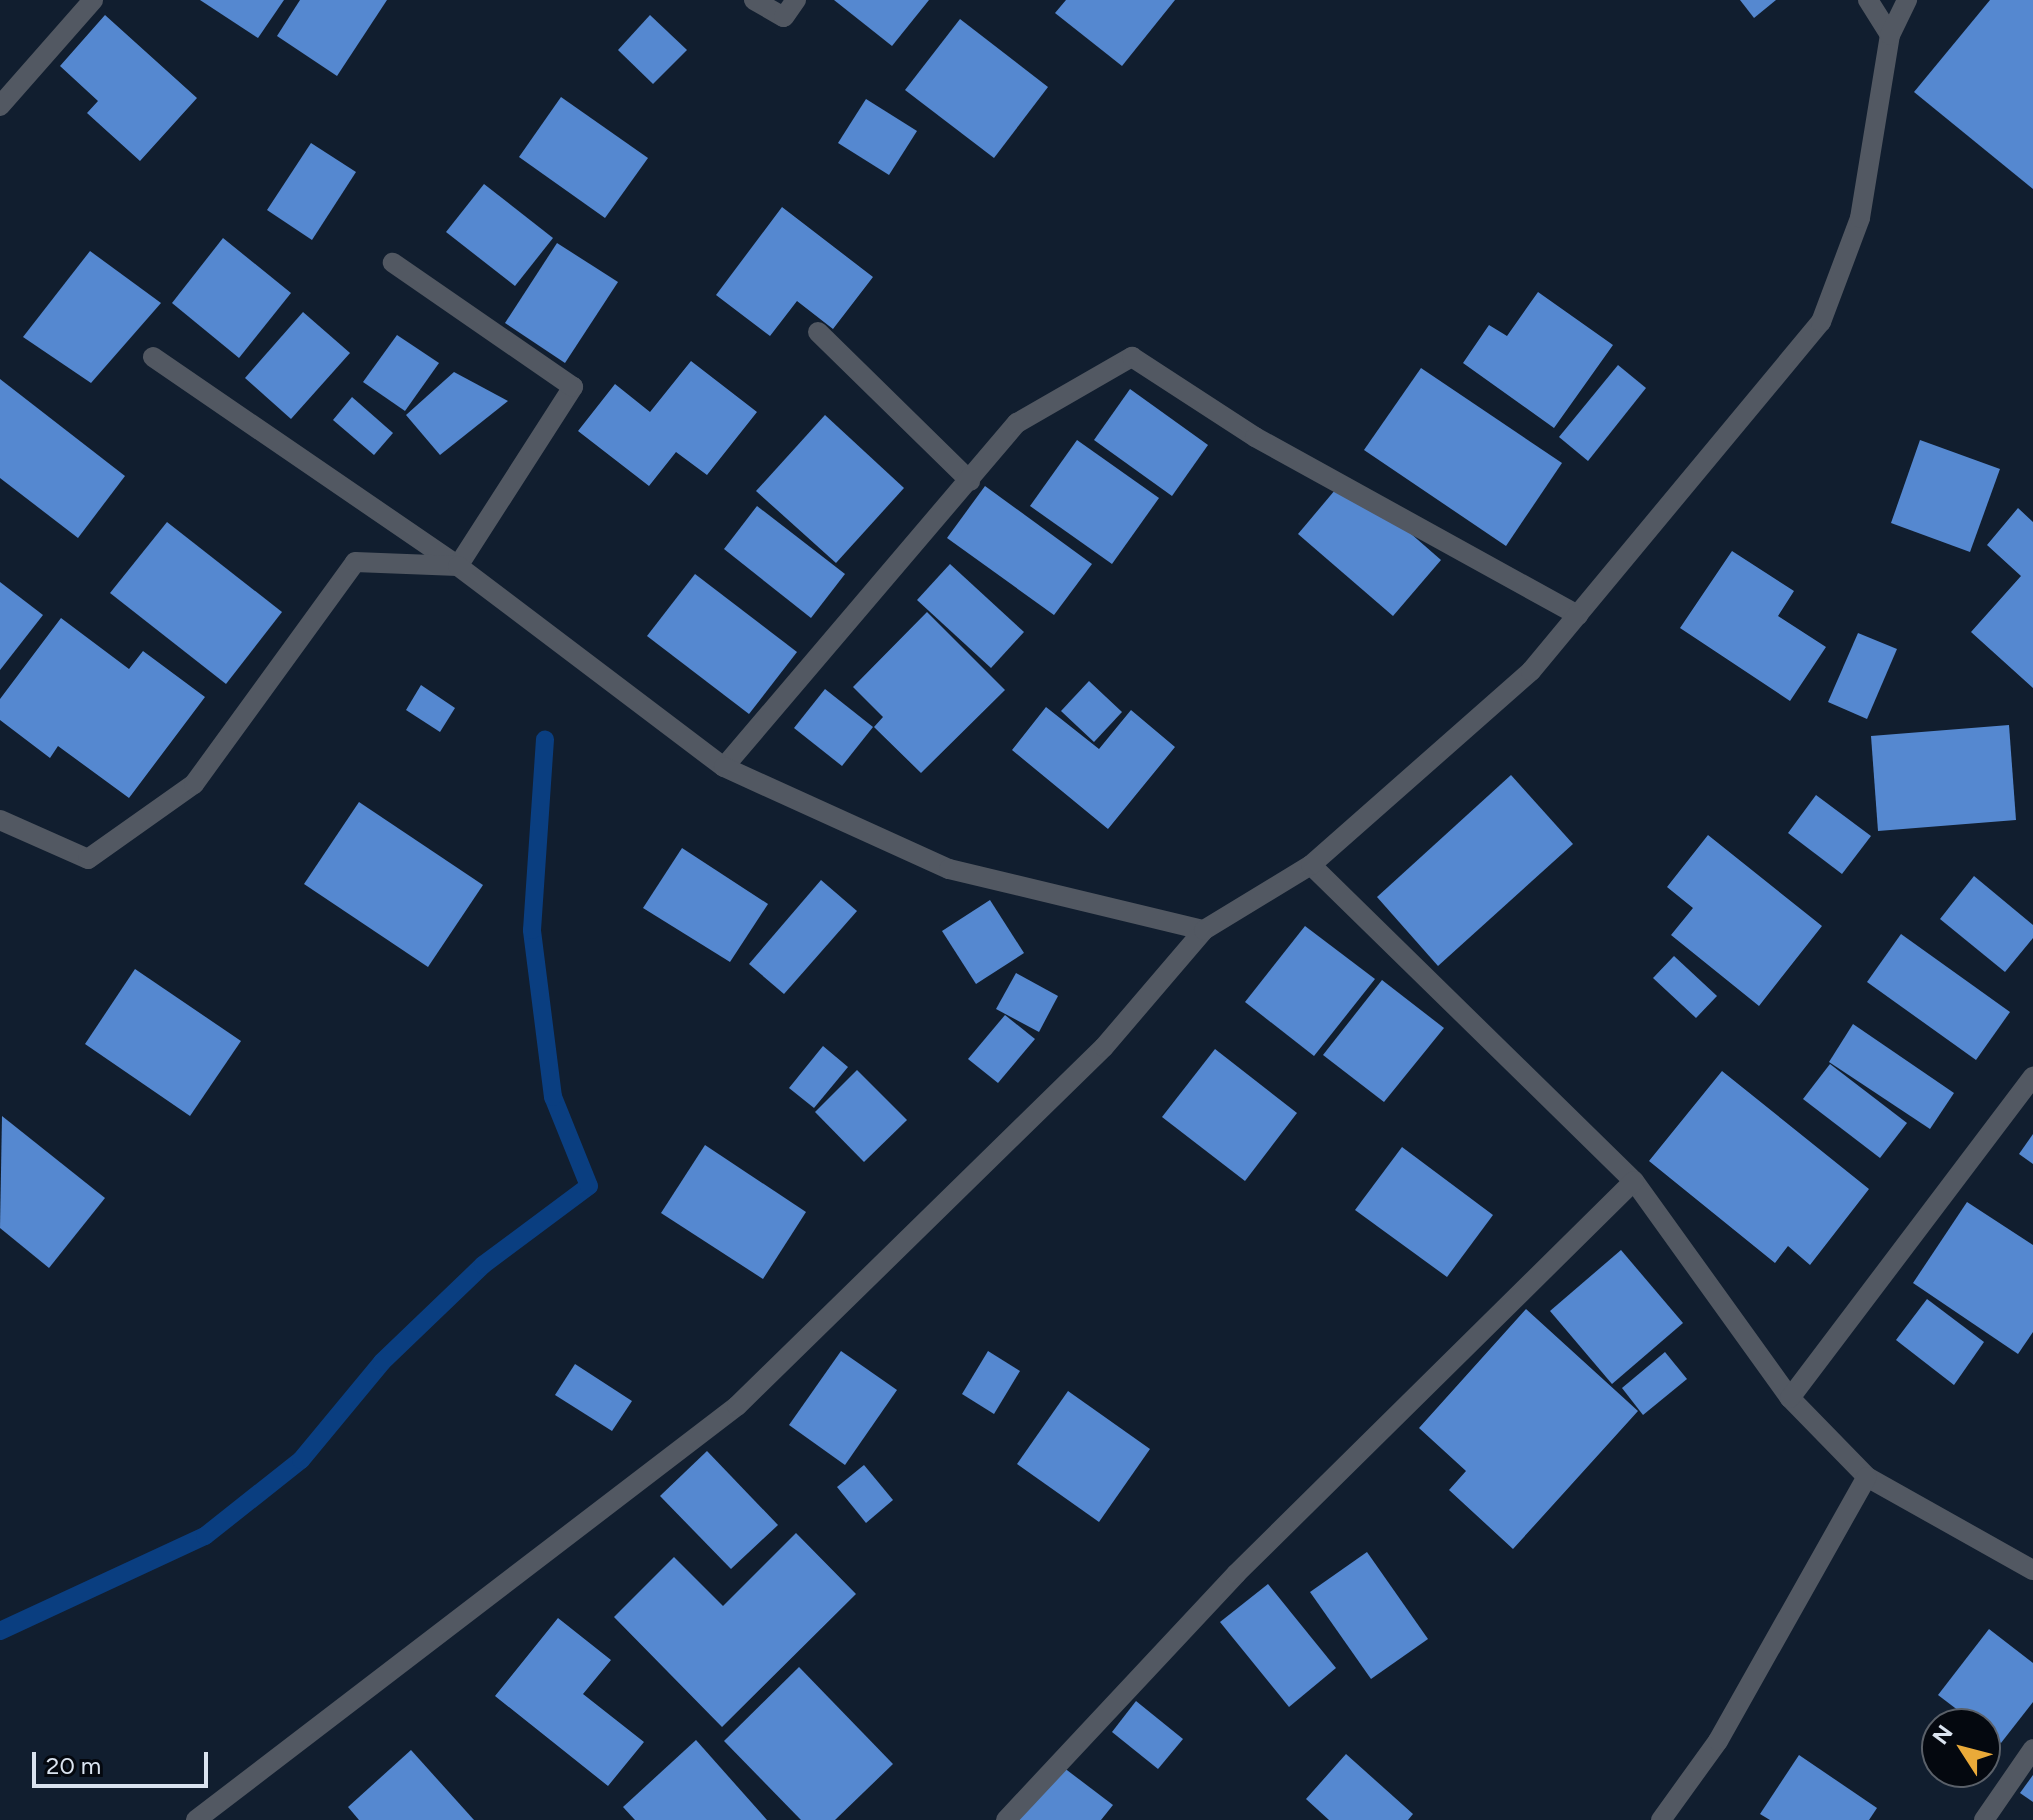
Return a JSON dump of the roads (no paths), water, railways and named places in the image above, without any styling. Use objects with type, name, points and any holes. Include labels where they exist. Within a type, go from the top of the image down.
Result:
[{"type":"street","points":[[0,106],[93,0]]},
{"type":"street","points":[[754,0],[784,17],[796,0]]},
{"type":"street","points":[[1868,0],[1890,35]]},
{"type":"street","points":[[196,1820],[737,1406],[1104,1047],[1204,930],[1311,865],[1531,671],[1821,322],[1860,218],[1890,35],[1907,0]]},
{"type":"street","points":[[393,263],[573,387],[458,566]]},
{"type":"street","points":[[818,332],[970,481]]},
{"type":"street","points":[[153,357],[458,566],[724,767],[949,869],[1204,930]]},
{"type":"street","points":[[724,767],[1017,423],[1132,357],[1255,437],[1578,615]]},
{"type":"street","points":[[0,820],[88,859],[194,784],[355,562],[458,566]]},
{"type":"street","points":[[1311,865],[1634,1181],[1790,1398],[1867,1477],[2033,1570]]},
{"type":"street","points":[[1790,1398],[2033,1077]]},
{"type":"street","points":[[1006,1820],[1236,1574],[1634,1181]]},
{"type":"street","points":[[1661,1820],[1718,1741],[1867,1477]]},
{"type":"street","points":[[1984,1820],[2033,1749]]},
{"type":"waterway","points":[[0,1631],[205,1536],[301,1460],[382,1362],[483,1265],[589,1186],[553,1097],[532,930],[545,739]]}]
